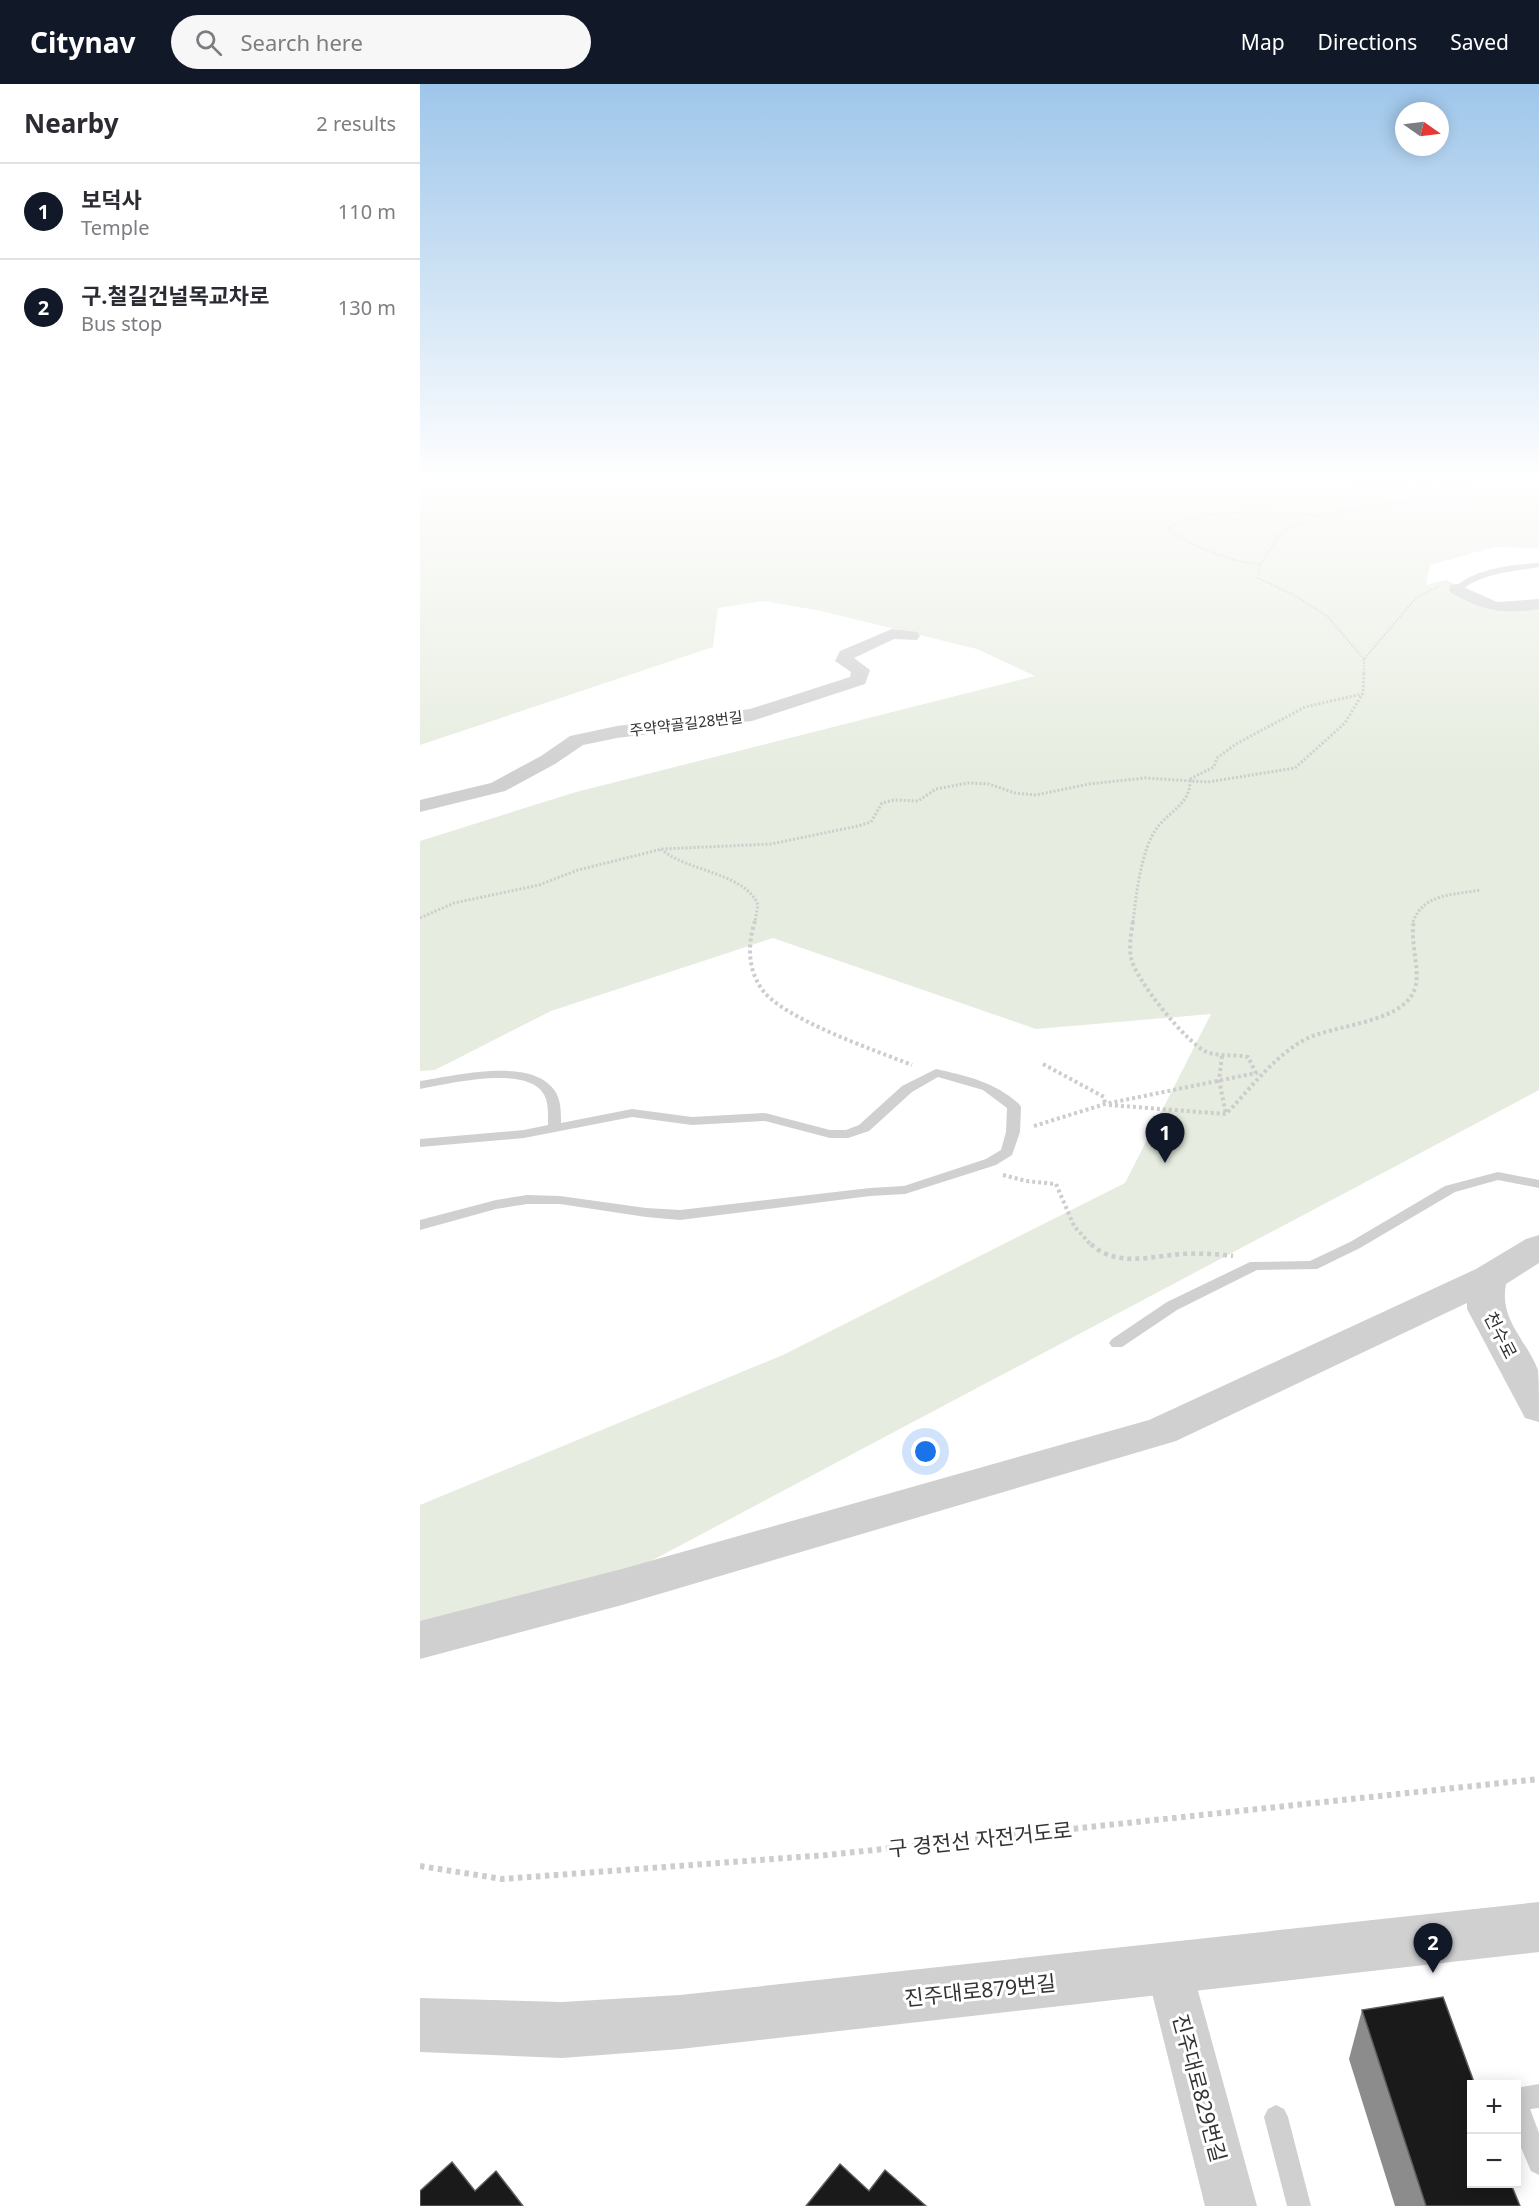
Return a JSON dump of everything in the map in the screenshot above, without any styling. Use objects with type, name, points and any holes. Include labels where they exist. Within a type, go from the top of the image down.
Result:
[{"type":"street","points":[[1457,589],[1486,605],[1499,609],[1539,604]]},
{"type":"street","name":"주약약골길28번길","points":[[420,806],[498,787],[548,760],[577,740],[617,732],[752,715],[858,680],[861,670],[844,661],[846,655],[892,634],[911,636]]},
{"type":"street","points":[[420,1640],[622,1587],[1162,1431],[1489,1278],[1539,1248]]},
{"type":"street","name":"천수로","points":[[1489,1278],[1485,1297],[1486,1309],[1539,1408]]},
{"type":"street","name":"진주대로879번길","points":[[420,2025],[562,2030],[680,2022],[1539,1927]]},
{"type":"street","name":"진주대로829번길","points":[[1169,1969],[1231,2206]]},
{"type":"lane","points":[[1457,589],[1465,581],[1474,578]]},
{"type":"lane","points":[[420,1143],[524,1134],[632,1113],[692,1120],[765,1117],[830,1134],[848,1134],[864,1128],[907,1089],[936,1072],[970,1080],[997,1091],[1014,1107],[1013,1132],[1007,1152],[991,1162],[905,1190],[870,1192],[680,1215],[652,1215],[624,1209],[539,1199],[420,1225]]},
{"type":"lane","points":[[420,1085],[501,1074],[537,1080],[550,1091],[555,1127]]},
{"type":"lane","points":[[1117,1343],[1172,1306],[1255,1265],[1312,1266],[1355,1245],[1450,1189],[1498,1176],[1539,1184]]},
{"type":"lane","points":[[1521,2101],[1539,2096]]},
{"type":"lane","points":[[1521,2115],[1539,2163]]},
{"type":"lane","points":[[1276,2117],[1299,2206]]},
{"type":"path","points":[[1258,578],[1294,595],[1327,616],[1364,659]]},
{"type":"path","points":[[420,918],[454,903],[539,885],[578,870],[662,849],[771,844],[832,832],[872,822],[882,803],[894,800],[918,801],[936,789],[968,783],[989,784],[1015,793],[1036,795],[1145,777],[1208,782],[1295,768],[1339,730],[1363,693],[1364,659],[1416,598],[1436,587],[1457,589]]},
{"type":"path","points":[[1190,780],[1214,767],[1217,758],[1236,744],[1305,706],[1363,693]]},
{"type":"path","points":[[1013,1132],[1105,1104],[1256,1073],[1248,1057],[1222,1056],[1203,1050],[1188,1039],[1138,975],[1131,957],[1145,851],[1160,822],[1189,797],[1190,780]]},
{"type":"path","points":[[662,849],[665,854],[675,859],[728,879],[756,899],[759,910],[749,936],[748,949],[757,982],[767,996],[839,1035],[936,1072]]},
{"type":"path","points":[[1226,1114],[1286,1053],[1303,1040],[1379,1017],[1411,999],[1418,984],[1412,926],[1417,911],[1426,902],[1435,898],[1480,890]]},
{"type":"path","points":[[1222,1056],[1219,1080],[1226,1114]]},
{"type":"path","points":[[1043,1064],[1104,1097],[1105,1104]]},
{"type":"path","points":[[1105,1104],[1226,1114]]},
{"type":"path","points":[[1001,1174],[1026,1181],[1056,1184],[1074,1226],[1093,1247],[1110,1257],[1139,1259],[1212,1253],[1244,1257],[1255,1265]]},
{"type":"path","name":"구 경전선 자전거도로","points":[[420,1866],[502,1879],[827,1855],[1539,1779]]},
{"type":"shaded area","points":[[420,578],[1427,578],[1426,585],[1446,580],[1508,607],[1539,608],[1539,1090],[634,1570],[420,1626],[420,1505],[783,1355],[1125,1183],[1211,1014],[1036,1029],[773,938],[551,1011],[435,1070],[420,1071],[420,841],[576,792],[1035,676],[977,649],[821,611],[764,601],[718,608],[713,647],[420,745]]},
{"type":"building","points":[[1443,1997],[1473,2080],[1467,2080],[1467,2188],[1513,2188],[1520,2206],[1426,2206],[1362,2010]]},
{"type":"building","points":[[452,2162],[475,2191],[496,2171],[523,2206],[420,2206],[420,2191]]},
{"type":"building","points":[[840,2164],[869,2191],[885,2170],[926,2206],[806,2206]]},
{"type":"place","name":"보덕사","points":[[1165,1163]]},
{"type":"place","name":"구.철길건널목교차로","points":[[1433,1973]]}]
